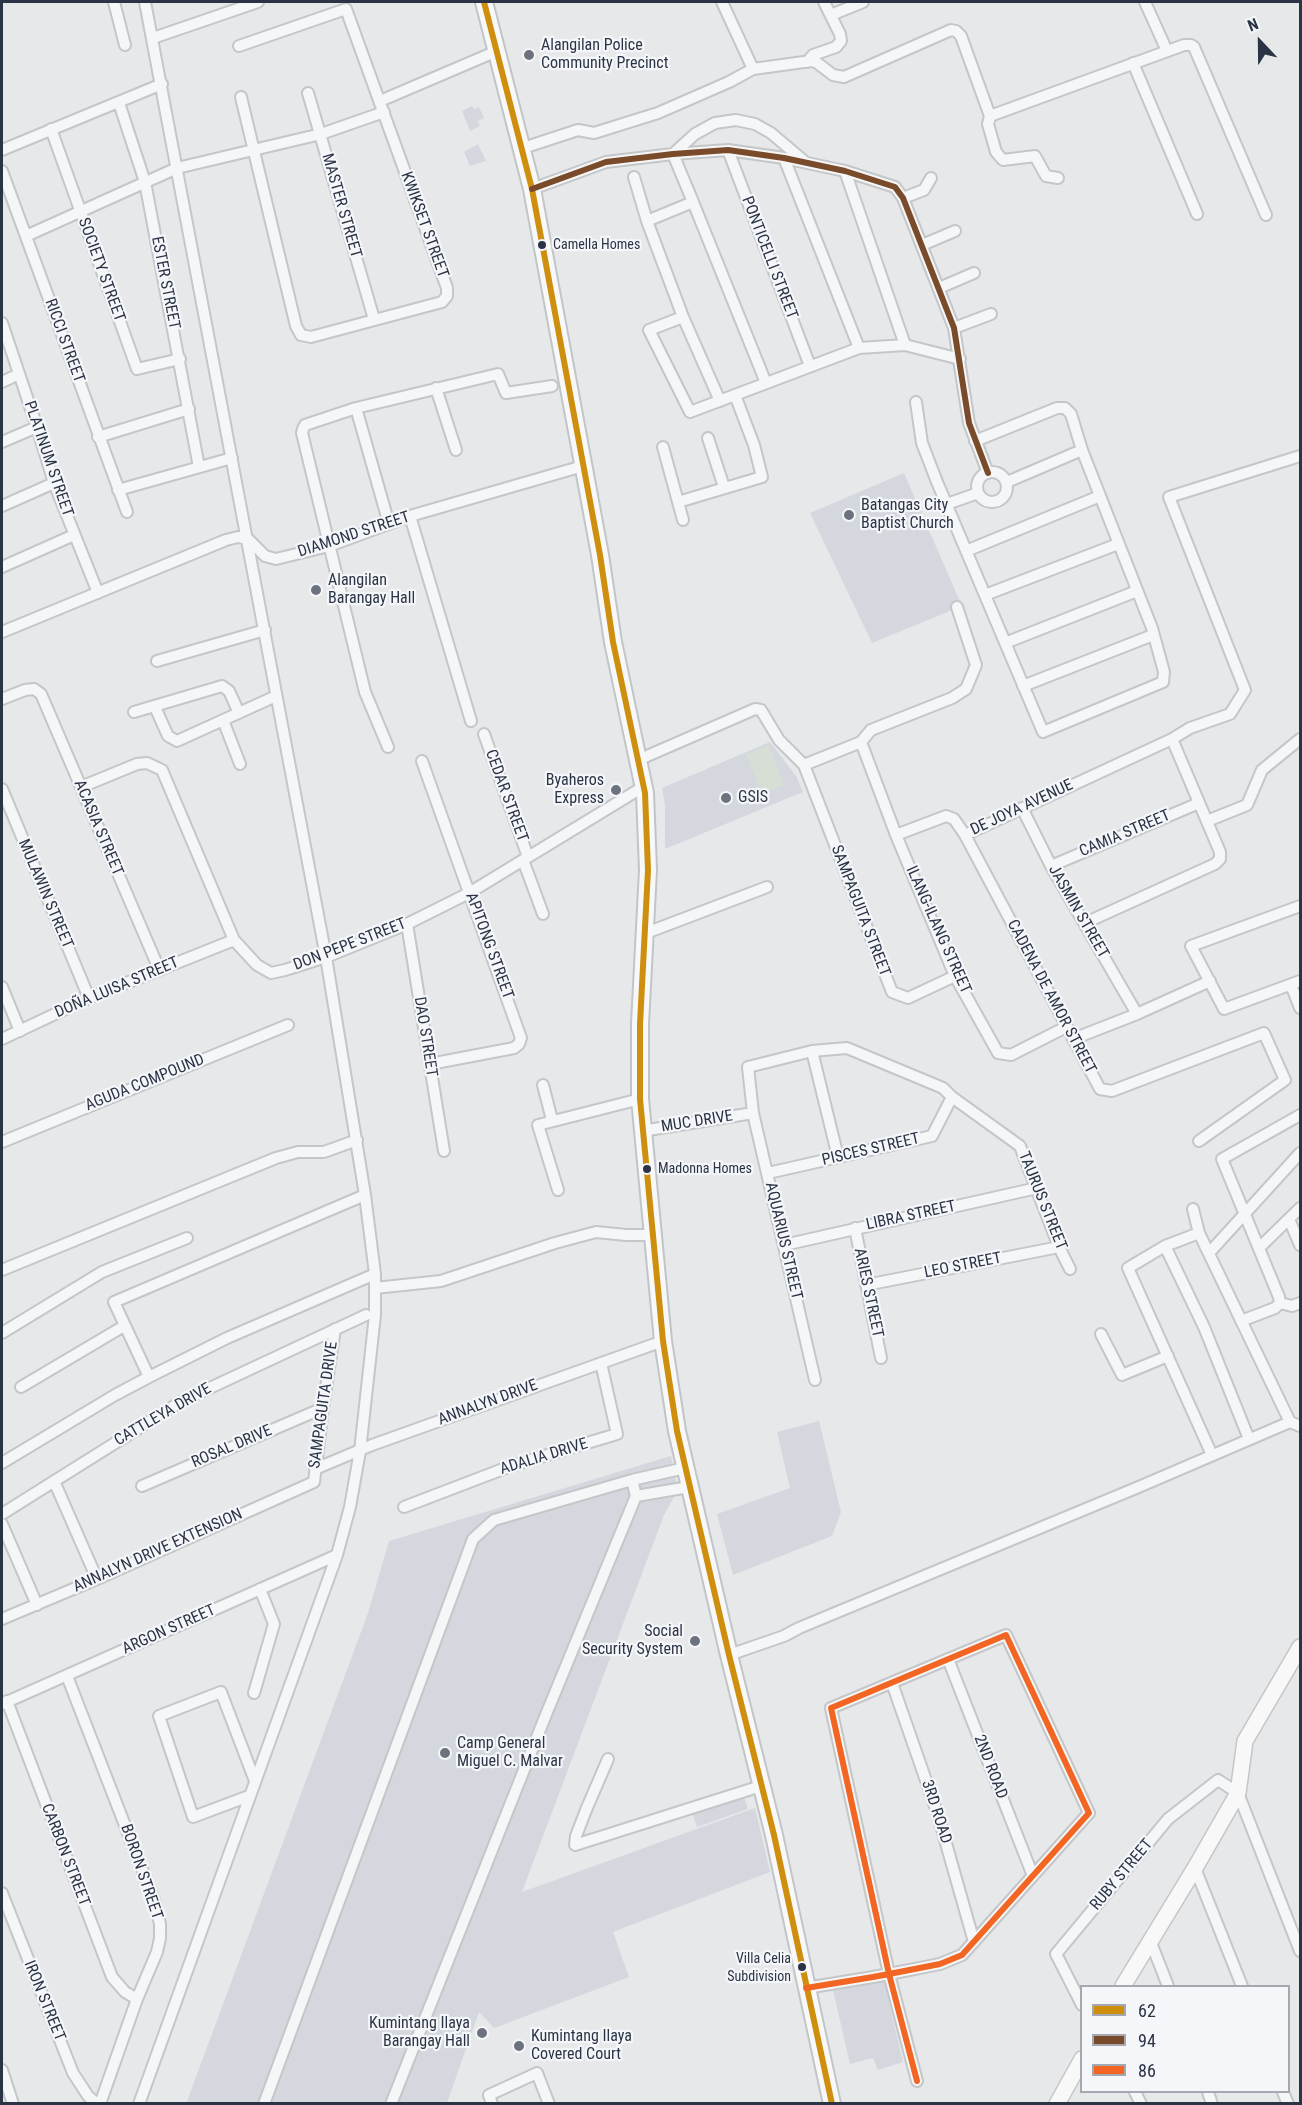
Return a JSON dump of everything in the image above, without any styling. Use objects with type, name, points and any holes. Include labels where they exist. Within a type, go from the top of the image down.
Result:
[{"type":"main road","points":[[484,2],[532,189],[560,385],[583,466],[600,555],[613,642],[644,787],[648,848],[646,933],[640,1023],[640,1099],[651,1235],[663,1341],[684,1468],[776,1841],[832,2103]]},
{"type":"street","points":[[114,2],[125,45]]},
{"type":"street","points":[[139,2103],[337,1555],[350,1507],[360,1451],[375,1315],[375,1274],[365,1195],[326,957],[145,2]]},
{"type":"street","points":[[153,38],[258,2]]},
{"type":"street","points":[[722,2],[753,69]]},
{"type":"street","points":[[807,62],[813,55],[839,44],[840,34],[824,2]]},
{"type":"street","points":[[831,15],[862,2]]},
{"type":"street","points":[[1145,2],[1167,51]]},
{"type":"street","points":[[239,46],[346,9],[382,106]]},
{"type":"street","points":[[523,148],[578,130],[594,133],[658,112],[729,82],[753,69],[816,62],[833,75],[844,77],[951,30],[961,36],[990,116],[988,124],[996,152],[1003,160],[1035,156],[1046,176],[1058,178]]},
{"type":"street","points":[[990,116],[1133,63],[1184,45],[1191,45],[1194,47],[1266,216]]},
{"type":"street","points":[[26,236],[177,168],[321,134],[497,51]]},
{"type":"street","points":[[1133,63],[1197,214]]},
{"type":"street","points":[[2,150],[162,84]]},
{"type":"street","name":"MASTER STREET","points":[[308,93],[374,319]]},
{"type":"street","points":[[241,97],[254,151]]},
{"type":"street","name":"ESTER STREET","points":[[119,103],[145,182],[180,359],[198,467]]},
{"type":"street","name":"KWIKSET STREET","points":[[254,151],[296,326],[301,335],[310,337],[442,302],[447,296],[447,288],[382,106]]},
{"type":"street","points":[[673,153],[695,134],[715,123],[736,120],[755,124],[771,133],[806,163]]},
{"type":"street","name":"SOCIETY STREET","points":[[51,129],[137,369],[180,359]]},
{"type":"street","points":[[532,189],[606,162],[673,153],[728,150],[784,158],[844,171],[895,187],[903,198],[954,328],[969,423],[988,473]]},
{"type":"street","name":"PONTICELLI STREET","points":[[728,150],[810,366]]},
{"type":"street","points":[[673,153],[766,383]]},
{"type":"street","points":[[784,158],[859,348]]},
{"type":"street","name":"RICCI STREET","points":[[2,171],[127,512]]},
{"type":"street","points":[[844,171],[905,345]]},
{"type":"street","points":[[634,177],[646,220],[683,317],[720,401]]},
{"type":"street","points":[[903,198],[924,190],[931,178]]},
{"type":"street","points":[[646,220],[693,202]]},
{"type":"street","points":[[922,245],[955,231]]},
{"type":"street","points":[[939,288],[974,273]]},
{"type":"street","points":[[954,328],[991,314]]},
{"type":"street","points":[[683,317],[649,330],[690,412],[859,348],[905,345],[960,359]]},
{"type":"street","name":"PLATINUM STREET","points":[[2,323],[54,483],[98,593]]},
{"type":"street","points":[[388,747],[365,692],[302,433],[305,425],[356,408],[498,374],[506,393],[560,385]]},
{"type":"street","points":[[2,382],[19,375]]},
{"type":"street","points":[[436,388],[456,450]]},
{"type":"street","points":[[678,502],[762,477],[754,445],[735,395]]},
{"type":"street","points":[[916,402],[922,443],[1042,732],[1163,682],[1164,672],[1153,636],[1082,450],[1071,414],[1065,408],[1057,408],[975,441]]},
{"type":"street","points":[[356,408],[389,524]]},
{"type":"street","points":[[98,437],[189,410]]},
{"type":"street","points":[[2,442],[37,427]]},
{"type":"street","points":[[708,438],[724,487]]},
{"type":"street","points":[[663,447],[683,520]]},
{"type":"street","points":[[1007,482],[1082,450]]},
{"type":"street","name":"DE JOYA AVENUE","points":[[896,835],[946,816],[954,819],[965,835],[1172,739],[1190,728],[1230,714],[1245,690],[1169,497],[1300,456]]},
{"type":"street","points":[[118,490],[232,458]]},
{"type":"street","name":"DIAMOND STREET","points":[[248,539],[264,556],[276,559],[329,546],[410,516],[583,466]]},
{"type":"street","points":[[988,473],[1001,475],[1007,482],[1005,496],[998,502],[984,500],[978,493],[978,483],[988,473]]},
{"type":"street","points":[[2,506],[54,483]]},
{"type":"street","points":[[947,504],[978,493]]},
{"type":"street","points":[[966,551],[1100,496]]},
{"type":"street","points":[[410,516],[471,721]]},
{"type":"street","points":[[2,567],[74,535]]},
{"type":"street","points":[[2,633],[226,540],[238,537],[248,539]]},
{"type":"street","points":[[985,595],[1118,544]]},
{"type":"street","points":[[1005,643],[1137,591]]},
{"type":"street","points":[[638,760],[755,709],[761,710],[780,740],[804,765],[861,742],[871,730],[952,698],[966,689],[976,665],[957,607]]},
{"type":"street","points":[[157,661],[265,630]]},
{"type":"street","points":[[1023,686],[1153,636]]},
{"type":"street","points":[[134,712],[222,686],[229,691],[238,713]]},
{"type":"street","name":"ACASIA STREET","points":[[2,699],[25,690],[34,689],[41,694],[159,969]]},
{"type":"street","points":[[155,707],[168,736],[177,741],[276,696]]},
{"type":"street","points":[[223,720],[240,764]]},
{"type":"street","name":"CEDAR STREET","points":[[484,734],[543,914]]},
{"type":"street","points":[[1085,923],[1215,864],[1221,859],[1172,739]]},
{"type":"street","points":[[1207,821],[1247,805],[1262,770],[1300,739]]},
{"type":"street","points":[[861,742],[896,835]]},
{"type":"street","name":"APITONG STREET","points":[[422,761],[521,1038],[519,1044],[514,1048],[429,1064]]},
{"type":"street","name":"DON PEPE STREET","points":[[81,787],[137,764],[147,764],[162,770],[234,940],[257,965],[271,972],[326,957],[407,924],[469,892],[644,787]]},
{"type":"street","name":"SAMPAGUITA STREET","points":[[804,765],[892,992],[908,999],[955,976]]},
{"type":"street","name":"MULAWIN STREET","points":[[2,789],[89,998]]},
{"type":"street","name":"CAMIA STREET","points":[[1051,866],[1199,803]]},
{"type":"street","name":"JASMIN STREET","points":[[1022,808],[1051,866],[1137,1014]]},
{"type":"street","name":"ILANG-ILANG STREET","points":[[896,835],[955,976],[998,1053],[1011,1055],[1066,1027]]},
{"type":"street","name":"CADENA DE AMOR STREET","points":[[965,835],[1100,1089],[1112,1091],[1264,1033],[1285,1080],[1199,1141]]},
{"type":"street","points":[[646,933],[767,887]]},
{"type":"street","points":[[1300,906],[1191,946],[1224,1009],[1296,983],[1300,1008]]},
{"type":"street","name":"DAO STREET","points":[[407,924],[444,1151]]},
{"type":"street","name":"DOÑA LUISA STREET","points":[[2,1039],[89,998],[234,940]]},
{"type":"street","points":[[1073,1039],[1137,1014],[1210,981]]},
{"type":"street","points":[[2,987],[20,1031]]},
{"type":"street","name":"AGUDA COMPOUND","points":[[2,1142],[288,1025]]},
{"type":"street","name":"TAURUS STREET","points":[[748,1067],[812,1051],[847,1048],[943,1088],[1020,1146],[1059,1247],[1070,1269]]},
{"type":"street","points":[[812,1051],[838,1157]]},
{"type":"street","name":"AQUARIUS STREET","points":[[748,1067],[753,1113],[814,1380]]},
{"type":"street","points":[[543,1084],[552,1120]]},
{"type":"street","name":"PISCES STREET","points":[[768,1173],[932,1136],[952,1097]]},
{"type":"street","points":[[558,1190],[538,1125],[640,1099]]},
{"type":"street","name":"MUC DRIVE","points":[[642,1131],[753,1113]]},
{"type":"street","points":[[1280,1303],[1222,1159],[1300,1115]]},
{"type":"street","points":[[2,1270],[276,1158],[298,1152],[324,1152],[357,1140]]},
{"type":"street","points":[[1209,1253],[1300,1154]]},
{"type":"street","name":"LIBRA STREET","points":[[784,1245],[1037,1188]]},
{"type":"street","points":[[148,1377],[114,1302],[365,1195]]},
{"type":"street","points":[[1259,1248],[1300,1208]]},
{"type":"street","points":[[729,1655],[784,1636],[1249,1439],[1295,1424],[1241,1321],[1199,1233],[1192,1209]]},
{"type":"street","points":[[1289,1219],[1300,1245]]},
{"type":"street","name":"ARIES STREET","points":[[855,1228],[881,1358]]},
{"type":"street","points":[[375,1288],[441,1281],[555,1243],[596,1232],[651,1235]]},
{"type":"street","points":[[1199,1233],[1165,1246],[1128,1268],[1212,1455]]},
{"type":"street","points":[[2,1333],[102,1272],[187,1238]]},
{"type":"street","points":[[1165,1246],[1204,1328],[1249,1439]]},
{"type":"street","name":"LEO STREET","points":[[866,1285],[1059,1247]]},
{"type":"street","points":[[2,1463],[148,1377],[227,1338],[375,1274]]},
{"type":"street","points":[[1280,1303],[1292,1306],[1300,1303]]},
{"type":"street","points":[[1241,1321],[1275,1308],[1280,1303]]},
{"type":"street","name":"CATTLEYA DRIVE","points":[[2,1514],[182,1401],[366,1315]]},
{"type":"street","points":[[21,1387],[124,1326]]},
{"type":"street","name":"SAMPAGUITA DRIVE","points":[[314,1482],[334,1329]]},
{"type":"street","points":[[1101,1334],[1122,1375],[1168,1356]]},
{"type":"street","name":"ANNALYN DRIVE","points":[[315,1469],[663,1341]]},
{"type":"street","name":"ADALIA DRIVE","points":[[404,1507],[510,1466],[617,1434],[601,1363]]},
{"type":"street","name":"ROSAL DRIVE","points":[[142,1486],[322,1408]]},
{"type":"street","points":[[264,2103],[473,1539],[494,1520],[632,1480],[684,1468]]},
{"type":"street","points":[[391,2103],[636,1496],[632,1480]]},
{"type":"street","points":[[54,1481],[97,1579]]},
{"type":"street","name":"ANNALYN DRIVE EXTENSION","points":[[2,1619],[314,1482]]},
{"type":"street","points":[[636,1496],[688,1486]]},
{"type":"street","points":[[2,1524],[37,1605]]},
{"type":"street","name":"ARGON STREET","points":[[4,1702],[337,1555]]},
{"type":"street","points":[[254,1694],[274,1624],[260,1589]]},
{"type":"street","points":[[806,1988],[889,1974],[940,1964],[962,1954],[1089,1813],[1005,1635],[831,1708],[889,1974],[917,2081]]},
{"type":"street","points":[[1124,1985],[1238,1793],[1245,1742],[1300,1647]]},
{"type":"street","name":"2ND ROAD","points":[[948,1659],[1033,1876]]},
{"type":"street","name":"BORON STREET","points":[[67,1676],[158,1912],[160,1938],[157,1952],[137,1998],[98,2103]]},
{"type":"street","name":"3RD ROAD","points":[[892,1683],[938,1815],[974,1942]]},
{"type":"street","points":[[249,1796],[194,1817],[159,1716],[220,1692],[255,1781]]},
{"type":"street","name":"CARBON STREET","points":[[4,1702],[112,1977],[125,1992],[137,1998]]},
{"type":"street","points":[[608,1759],[576,1836],[575,1845],[761,1786]]},
{"type":"street","name":"RUBY STREET","points":[[1080,2001],[1056,1954],[1168,1820],[1218,1780],[1238,1793]]},
{"type":"street","points":[[1238,1793],[1300,1951]]},
{"type":"street","points":[[1195,1868],[1242,1985]]},
{"type":"street","name":"IRON STREET","points":[[2,1893],[73,2073],[88,2096],[98,2103]]},
{"type":"street","points":[[1150,1940],[1168,1985]]},
{"type":"street","points":[[1057,2103],[1080,2063]]},
{"type":"street","points":[[2,2070],[13,2103]]},
{"type":"street","points":[[490,2099],[537,2073],[549,2103]]},
{"type":"shaded area","points":[[472,106],[474,109],[479,107],[484,118],[478,121],[480,126],[470,131],[462,111]]},
{"type":"shaded area","points":[[478,144],[486,161],[470,166],[464,152]]},
{"type":"shaded area","points":[[904,473],[962,606],[872,643],[810,513]]},
{"type":"shaded area","name":"GSIS","points":[[770,742],[796,776],[803,792],[665,849],[665,805],[662,788]]},
{"type":"shaded area","points":[[769,745],[784,785],[762,794],[746,754]]},
{"type":"shaded area","points":[[819,1421],[841,1512],[832,1536],[733,1575],[717,1514],[790,1488],[777,1432]]},
{"type":"shaded area","name":"Camp General Miguel C. Malvar","points":[[671,1456],[678,1490],[664,1515],[522,1892],[755,1808],[770,1872],[613,1932],[629,1977],[494,2028],[479,2012],[447,2103],[186,2104],[368,1613],[389,1541]]},
{"type":"shaded area","points":[[744,1797],[748,1809],[697,1827],[693,1815]]},
{"type":"shaded area","points":[[884,1981],[903,2062],[878,2070],[873,2058],[850,2064],[833,1990]]},
{"type":"transit line","name":"62","points":[[484,2],[532,189],[600,555],[613,642],[645,793],[648,870],[640,1024],[640,1099],[663,1341],[677,1431],[774,1835],[832,2104]]},
{"type":"transit line","name":"94","points":[[532,189],[606,162],[728,150],[784,158],[845,171],[895,187],[903,198],[954,328],[969,423],[988,473]]},
{"type":"transit line","name":"86","points":[[806,1988],[873,1977],[889,1974],[940,1964],[962,1955],[1089,1813],[1006,1635],[831,1708],[889,1974],[917,2081]]},
{"type":"place","name":"Alangilan Police Community Precinct","points":[[529,55]]},
{"type":"place","name":"Camella Homes","points":[[542,245]]},
{"type":"place","name":"Batangas City Baptist Church","points":[[849,515]]},
{"type":"place","name":"Alangilan Barangay Hall","points":[[316,590]]},
{"type":"place","name":"Byaheros Express","points":[[616,790]]},
{"type":"place","name":"GSIS","points":[[726,798]]},
{"type":"place","name":"Madonna Homes","points":[[647,1169]]},
{"type":"place","name":"Social Security System","points":[[695,1641]]},
{"type":"place","name":"Camp General Miguel C. Malvar","points":[[445,1753]]},
{"type":"place","name":"Villa Celia Subdivision","points":[[802,1967]]},
{"type":"place","name":"Kumintang Ilaya Barangay Hall","points":[[482,2033]]},
{"type":"place","name":"Kumintang Ilaya Covered Court","points":[[519,2046]]}]
